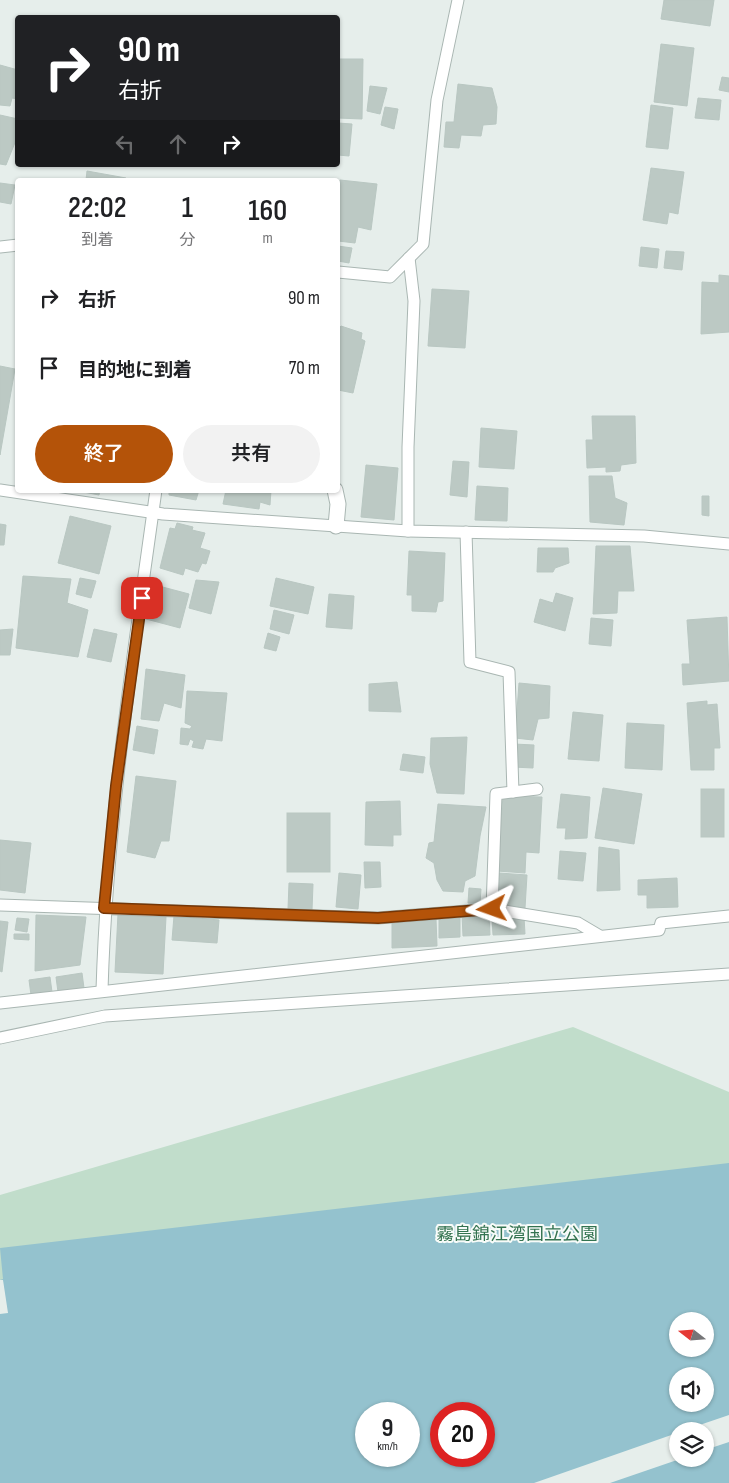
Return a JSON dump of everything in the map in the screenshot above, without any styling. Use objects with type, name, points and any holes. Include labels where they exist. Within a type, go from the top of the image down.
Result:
[{"type":"street","points":[[336,493],[338,504],[336,526]]},
{"type":"lane","points":[[340,272],[390,277],[423,244],[437,100],[458,0]]},
{"type":"lane","points":[[0,247],[15,245]]},
{"type":"lane","points":[[408,531],[408,438],[414,301],[409,258]]},
{"type":"lane","points":[[0,490],[15,492]]},
{"type":"lane","points":[[21,493],[153,512],[336,526],[408,531],[644,536],[729,544]]},
{"type":"lane","points":[[102,990],[104,908],[116,786],[156,493]]},
{"type":"lane","points":[[466,532],[470,662],[509,672],[512,792]]},
{"type":"lane","points":[[492,909],[496,794],[537,789]]},
{"type":"lane","points":[[0,905],[378,918],[492,909],[578,922],[600,936]]},
{"type":"lane","points":[[0,1002],[659,930],[661,923],[729,916]]},
{"type":"lane","points":[[0,1038],[105,1016],[729,974]]},
{"type":"green space","name":"霧島錦江湾国立公園","points":[[573,1027],[729,1092],[729,1483],[0,1483],[0,1195]]},
{"type":"water","name":"霧島錦江湾国立公園","points":[[729,1163],[729,1483],[0,1483],[0,1280],[3,1279],[0,1248]]},
{"type":"pier","points":[[0,1280],[3,1280],[8,1313],[0,1314]]},
{"type":"pier","points":[[729,1415],[729,1442],[714,1447],[714,1422],[708,1422]]},
{"type":"pier","points":[[669,1436],[669,1463],[610,1483],[534,1483]]},
{"type":"building","points":[[664,0],[714,0],[710,26],[661,19]]},
{"type":"building","points":[[661,44],[694,48],[687,106],[654,102]]},
{"type":"building","points":[[340,59],[363,59],[362,119],[340,118]]},
{"type":"building","points":[[0,65],[15,69],[15,98],[12,98],[10,106],[0,105]]},
{"type":"building","points":[[722,77],[729,78],[729,92],[719,90]]},
{"type":"building","points":[[458,84],[492,88],[497,107],[496,124],[483,125],[481,136],[461,135],[459,148],[444,147],[446,122],[454,122]]},
{"type":"building","points":[[370,86],[387,88],[380,114],[367,111]]},
{"type":"building","points":[[698,98],[721,100],[719,120],[695,118]]},
{"type":"building","points":[[651,105],[673,108],[668,149],[646,147]]},
{"type":"building","points":[[385,107],[398,109],[394,129],[381,125]]},
{"type":"building","points":[[0,115],[15,118],[15,142],[6,165],[0,164]]},
{"type":"building","points":[[340,123],[352,124],[349,156],[340,155]]},
{"type":"building","points":[[651,168],[684,172],[678,214],[669,212],[667,224],[643,220]]},
{"type":"building","points":[[87,171],[126,178],[86,178]]},
{"type":"building","points":[[340,180],[377,184],[371,230],[358,227],[355,243],[340,241]]},
{"type":"building","points":[[0,183],[15,185],[11,204],[0,202]]},
{"type":"building","points":[[340,246],[352,248],[349,263],[340,261]]},
{"type":"building","points":[[641,247],[659,249],[657,268],[639,266]]},
{"type":"building","points":[[666,251],[684,252],[682,270],[664,268]]},
{"type":"building","points":[[719,275],[729,276],[729,332],[701,334],[702,282],[719,283]]},
{"type":"building","points":[[432,289],[469,291],[465,348],[428,346]]},
{"type":"building","points":[[341,326],[362,333],[361,339],[365,341],[353,393],[340,390]]},
{"type":"building","points":[[0,366],[15,369],[0,455]]},
{"type":"building","points":[[592,416],[635,416],[636,463],[621,465],[620,471],[606,472],[606,467],[587,468],[586,440],[593,440]]},
{"type":"building","points":[[481,428],[517,431],[514,469],[479,467]]},
{"type":"building","points":[[453,461],[469,462],[467,497],[450,495]]},
{"type":"building","points":[[366,465],[398,468],[394,520],[361,517]]},
{"type":"building","points":[[589,476],[612,476],[615,498],[627,503],[624,525],[590,522]]},
{"type":"building","points":[[477,486],[508,488],[507,521],[475,520]]},
{"type":"building","points":[[169,493],[198,493],[196,500],[169,495]]},
{"type":"building","points":[[225,493],[271,493],[270,505],[260,502],[259,509],[223,504]]},
{"type":"building","points":[[702,496],[709,496],[709,516],[702,515]]},
{"type":"building","points":[[70,516],[111,526],[99,574],[58,563]]},
{"type":"building","points":[[177,523],[193,527],[192,530],[205,533],[200,548],[210,551],[206,564],[202,563],[198,572],[185,568],[183,575],[160,568],[170,528],[175,529]]},
{"type":"building","points":[[0,524],[6,525],[4,545],[0,545]]},
{"type":"building","points":[[596,546],[630,546],[634,591],[618,591],[617,613],[593,614]]},
{"type":"building","points":[[538,548],[568,548],[569,563],[555,568],[553,572],[537,572]]},
{"type":"building","points":[[409,551],[445,553],[443,601],[438,602],[436,612],[412,611],[412,595],[407,595]]},
{"type":"building","points":[[23,576],[71,579],[67,603],[88,610],[78,657],[16,648]]},
{"type":"building","points":[[80,578],[96,581],[91,598],[76,594]]},
{"type":"building","points":[[276,578],[314,587],[308,614],[270,606]]},
{"type":"building","points":[[196,580],[219,582],[211,614],[189,608]]},
{"type":"building","points":[[155,585],[189,594],[180,628],[146,619]]},
{"type":"building","points":[[556,593],[573,598],[565,631],[534,622],[540,599],[553,603]]},
{"type":"building","points":[[329,594],[354,596],[352,629],[326,627]]},
{"type":"building","points":[[274,610],[294,615],[289,634],[270,629]]},
{"type":"building","points":[[727,617],[729,681],[683,685],[682,664],[690,664],[687,620]]},
{"type":"building","points":[[591,618],[613,620],[611,646],[589,644]]},
{"type":"building","points":[[13,629],[10,655],[0,655],[0,630]]},
{"type":"building","points":[[94,629],[117,634],[111,662],[87,657]]},
{"type":"building","points":[[268,633],[280,637],[276,651],[264,648]]},
{"type":"building","points":[[146,669],[185,675],[181,708],[164,703],[159,721],[141,719]]},
{"type":"building","points":[[397,682],[401,712],[369,711],[369,684]]},
{"type":"building","points":[[519,683],[550,686],[549,718],[538,719],[533,740],[515,738]]},
{"type":"building","points":[[187,691],[227,693],[222,741],[206,739],[203,749],[192,747],[194,741],[190,739],[188,745],[180,744],[181,728],[190,729],[192,726],[185,723]]},
{"type":"building","points":[[707,701],[707,705],[717,704],[720,748],[714,748],[714,770],[691,770],[687,703]]},
{"type":"building","points":[[573,712],[603,715],[599,761],[568,759]]},
{"type":"building","points":[[627,723],[664,725],[662,770],[625,768]]},
{"type":"building","points":[[137,726],[158,730],[154,754],[133,750]]},
{"type":"building","points":[[467,737],[464,794],[437,793],[430,764],[431,738]]},
{"type":"building","points":[[514,744],[534,745],[533,768],[513,767]]},
{"type":"building","points":[[403,754],[425,757],[423,773],[400,770]]},
{"type":"building","points":[[136,776],[176,781],[169,841],[161,841],[155,858],[127,852]]},
{"type":"building","points":[[603,788],[642,794],[634,844],[595,838]]},
{"type":"building","points":[[701,789],[724,789],[724,837],[701,837]]},
{"type":"building","points":[[561,794],[590,797],[587,838],[565,839],[566,828],[557,828]]},
{"type":"building","points":[[503,796],[542,797],[539,853],[526,852],[525,873],[497,871]]},
{"type":"building","points":[[400,801],[401,835],[393,835],[393,846],[365,845],[366,802]]},
{"type":"building","points":[[438,804],[486,807],[475,876],[465,881],[463,892],[443,891],[437,880],[434,863],[426,858],[429,843],[434,842]]},
{"type":"building","points":[[287,813],[330,813],[330,872],[287,872]]},
{"type":"building","points":[[0,840],[31,843],[25,893],[0,890]]},
{"type":"building","points":[[599,847],[619,850],[620,890],[597,891]]},
{"type":"building","points":[[560,851],[586,853],[583,881],[558,879]]},
{"type":"building","points":[[364,862],[380,862],[381,887],[365,888]]},
{"type":"building","points":[[339,873],[361,875],[358,909],[336,907]]},
{"type":"building","points":[[499,873],[527,875],[525,908],[497,906]]},
{"type":"building","points":[[677,878],[678,907],[647,908],[647,895],[638,895],[638,880]]},
{"type":"building","points":[[289,883],[313,884],[312,910],[288,909]]},
{"type":"building","points":[[469,888],[481,889],[480,904],[468,903]]},
{"type":"building","points":[[118,914],[166,917],[163,974],[115,972]]},
{"type":"building","points":[[489,914],[490,935],[463,936],[462,915]]},
{"type":"building","points":[[36,915],[86,917],[80,965],[35,971]]},
{"type":"building","points":[[174,916],[219,920],[217,943],[172,940]]},
{"type":"building","points":[[439,916],[460,916],[460,937],[439,938]]},
{"type":"building","points":[[524,917],[525,934],[493,935],[492,918]]},
{"type":"building","points":[[17,918],[29,919],[27,932],[15,930]]},
{"type":"building","points":[[436,919],[437,946],[392,948],[392,921]]},
{"type":"building","points":[[0,921],[8,922],[2,972],[0,971]]},
{"type":"building","points":[[14,934],[29,934],[29,940],[14,939]]},
{"type":"building","points":[[82,973],[84,988],[58,992],[56,977]]},
{"type":"building","points":[[50,977],[52,992],[31,995],[29,980]]},
{"type":"route","points":[[142,598],[116,786],[104,908],[378,918],[492,909]]}]
